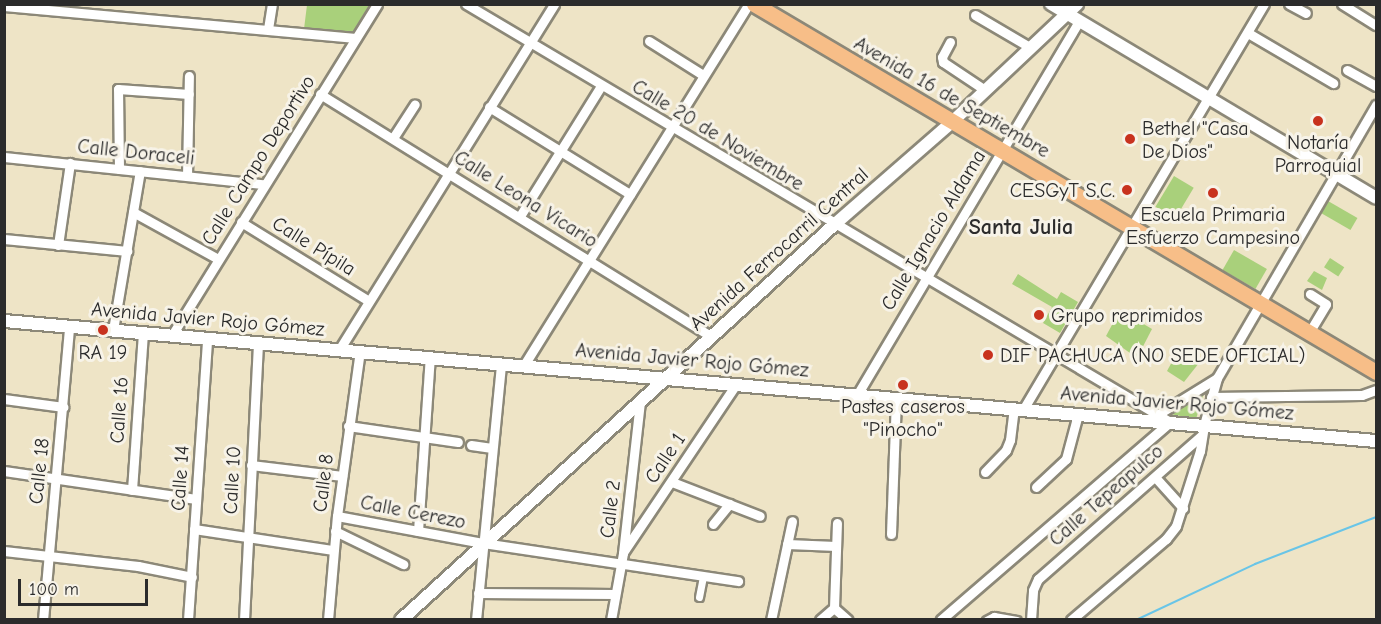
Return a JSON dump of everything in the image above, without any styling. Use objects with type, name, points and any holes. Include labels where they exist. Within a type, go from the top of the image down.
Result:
[{"type":"main road","name":"Avenida 16 de Septiembre","points":[[754,4],[1377,372]]},
{"type":"street","points":[[114,15],[115,4]]},
{"type":"street","points":[[268,29],[272,4]]},
{"type":"street","name":"Calle Campo Deportivo","points":[[172,335],[376,4]]},
{"type":"street","name":"Calle 20 de Noviembre","points":[[466,4],[925,279],[1170,422]]},
{"type":"street","points":[[339,350],[554,4]]},
{"type":"street","points":[[525,365],[749,4]]},
{"type":"street","points":[[1051,4],[1377,198]]},
{"type":"street","name":"Avenida Ferrocarril Central","points":[[401,620],[835,224],[952,122],[1077,4]]},
{"type":"street","points":[[985,472],[1006,450],[1019,408],[1054,355],[1264,4]]},
{"type":"street","points":[[1289,4],[1306,13]]},
{"type":"street","points":[[1342,4],[1377,25]]},
{"type":"street","points":[[4,6],[356,38]]},
{"type":"street","points":[[975,15],[1030,48]]},
{"type":"street","name":"Calle Ignacio Aldama","points":[[857,395],[1079,21]]},
{"type":"street","points":[[1248,33],[1333,83]]},
{"type":"street","points":[[649,41],[703,75]]},
{"type":"street","points":[[950,42],[942,57],[943,62],[985,90]]},
{"type":"street","points":[[1347,70],[1377,86]]},
{"type":"street","points":[[187,176],[189,76]]},
{"type":"street","points":[[520,216],[601,86]]},
{"type":"street","points":[[119,169],[118,89],[189,94]]},
{"type":"street","name":"Calle Leona Vicario","points":[[320,94],[712,337]]},
{"type":"street","points":[[393,138],[415,104]]},
{"type":"street","points":[[1071,620],[1166,539],[1176,526],[1200,451],[1203,430],[1217,378],[1377,105]]},
{"type":"street","points":[[489,107],[630,194]]},
{"type":"street","name":"Calle Doraceli","points":[[4,157],[264,184]]},
{"type":"street","points":[[58,245],[70,164]]},
{"type":"street","points":[[113,330],[140,171]]},
{"type":"street","points":[[133,212],[218,259]]},
{"type":"street","name":"Calle Pípila","points":[[241,222],[369,301]]},
{"type":"street","points":[[4,239],[127,251]]},
{"type":"street","points":[[1310,294],[1326,304],[1310,331]]},
{"type":"street","name":"Avenida Javier Rojo Gómez","points":[[4,321],[1019,408],[1170,422],[1203,430],[1377,441]]},
{"type":"street","name":"Calle 18","points":[[43,620],[69,326]]},
{"type":"street","name":"Calle 16","points":[[132,490],[143,333]]},
{"type":"street","name":"Calle 14","points":[[188,620],[207,339]]},
{"type":"street","name":"Calle 10","points":[[244,620],[258,343]]},
{"type":"street","name":"Calle 8","points":[[328,620],[335,531],[360,351]]},
{"type":"street","points":[[418,531],[430,357]]},
{"type":"street","points":[[476,620],[501,363]]},
{"type":"street","points":[[1157,415],[1217,378]]},
{"type":"street","name":"Calle 1","points":[[623,553],[737,383]]},
{"type":"street","points":[[1211,397],[1362,395],[1377,390]]},
{"type":"street","points":[[891,534],[896,398]]},
{"type":"street","points":[[4,399],[63,407]]},
{"type":"street","name":"Calle 2","points":[[611,620],[623,553],[640,402]]},
{"type":"street","points":[[1036,487],[1066,459],[1078,414]]},
{"type":"street","points":[[941,620],[1170,422]]},
{"type":"street","points":[[348,426],[458,442]]},
{"type":"street","name":"Calle Tepeapulco","points":[[1031,620],[1034,584],[1155,477],[1203,430]]},
{"type":"street","points":[[471,445],[492,448]]},
{"type":"street","points":[[251,465],[342,476]]},
{"type":"street","points":[[4,471],[196,499]]},
{"type":"street","points":[[1155,477],[1183,508]]},
{"type":"street","points":[[672,482],[760,516]]},
{"type":"street","points":[[713,524],[729,504]]},
{"type":"street","name":"Calle Cerezo","points":[[337,516],[483,543],[738,581]]},
{"type":"street","points":[[771,620],[792,521]]},
{"type":"street","points":[[820,620],[834,608],[837,523]]},
{"type":"street","points":[[194,529],[333,550]]},
{"type":"street","points":[[335,531],[403,564]]},
{"type":"street","points":[[787,544],[836,546]]},
{"type":"street","points":[[4,551],[138,566],[192,577]]},
{"type":"street","points":[[699,597],[702,577]]},
{"type":"street","points":[[478,593],[615,594]]},
{"type":"street","points":[[834,608],[848,620]]},
{"type":"street","points":[[987,618],[1017,620]]},
{"type":"green space","points":[[307,5],[375,5],[356,34],[304,29]]},
{"type":"green space","points":[[1174,176],[1194,188],[1175,219],[1155,207]]},
{"type":"green space","points":[[1328,201],[1357,218],[1350,230],[1321,213]]},
{"type":"green space","points":[[1234,250],[1267,269],[1255,289],[1222,270]]},
{"type":"green space","points":[[1330,258],[1344,267],[1338,276],[1324,267]]},
{"type":"green space","points":[[1314,271],[1327,278],[1322,290],[1307,281]]},
{"type":"green space","points":[[1018,274],[1057,299],[1061,292],[1078,302],[1060,333],[1043,323],[1052,307],[1012,284]]},
{"type":"green space","points":[[1120,310],[1152,329],[1137,358],[1106,336]]},
{"type":"green space","points":[[1179,349],[1199,363],[1184,382],[1167,371]]},
{"type":"green space","points":[[1202,391],[1204,393],[1196,419],[1170,414]]},
{"type":"waterway","points":[[1136,620],[1255,564],[1376,517]]},
{"type":"place","name":"Notaría Parroquial","points":[[1318,121]]},
{"type":"place","name":"Bethel \"Casa De Dios\"","points":[[1130,139]]},
{"type":"place","name":"CESGyT S.C.","points":[[1127,190]]},
{"type":"place","name":"Escuela Primaria Esfuerzo Campesino","points":[[1213,193]]},
{"type":"place","name":"Grupo reprimidos","points":[[1039,315]]},
{"type":"place","name":"RA 19","points":[[103,330]]},
{"type":"place","name":"DIF PACHUCA (NO SEDE OFICIAL)","points":[[988,355]]},
{"type":"place","name":"Pastes caseros \"Pinocho\"","points":[[903,385]]},
{"type":"district","name":"Santa Julia","points":[[1021,228]]}]
